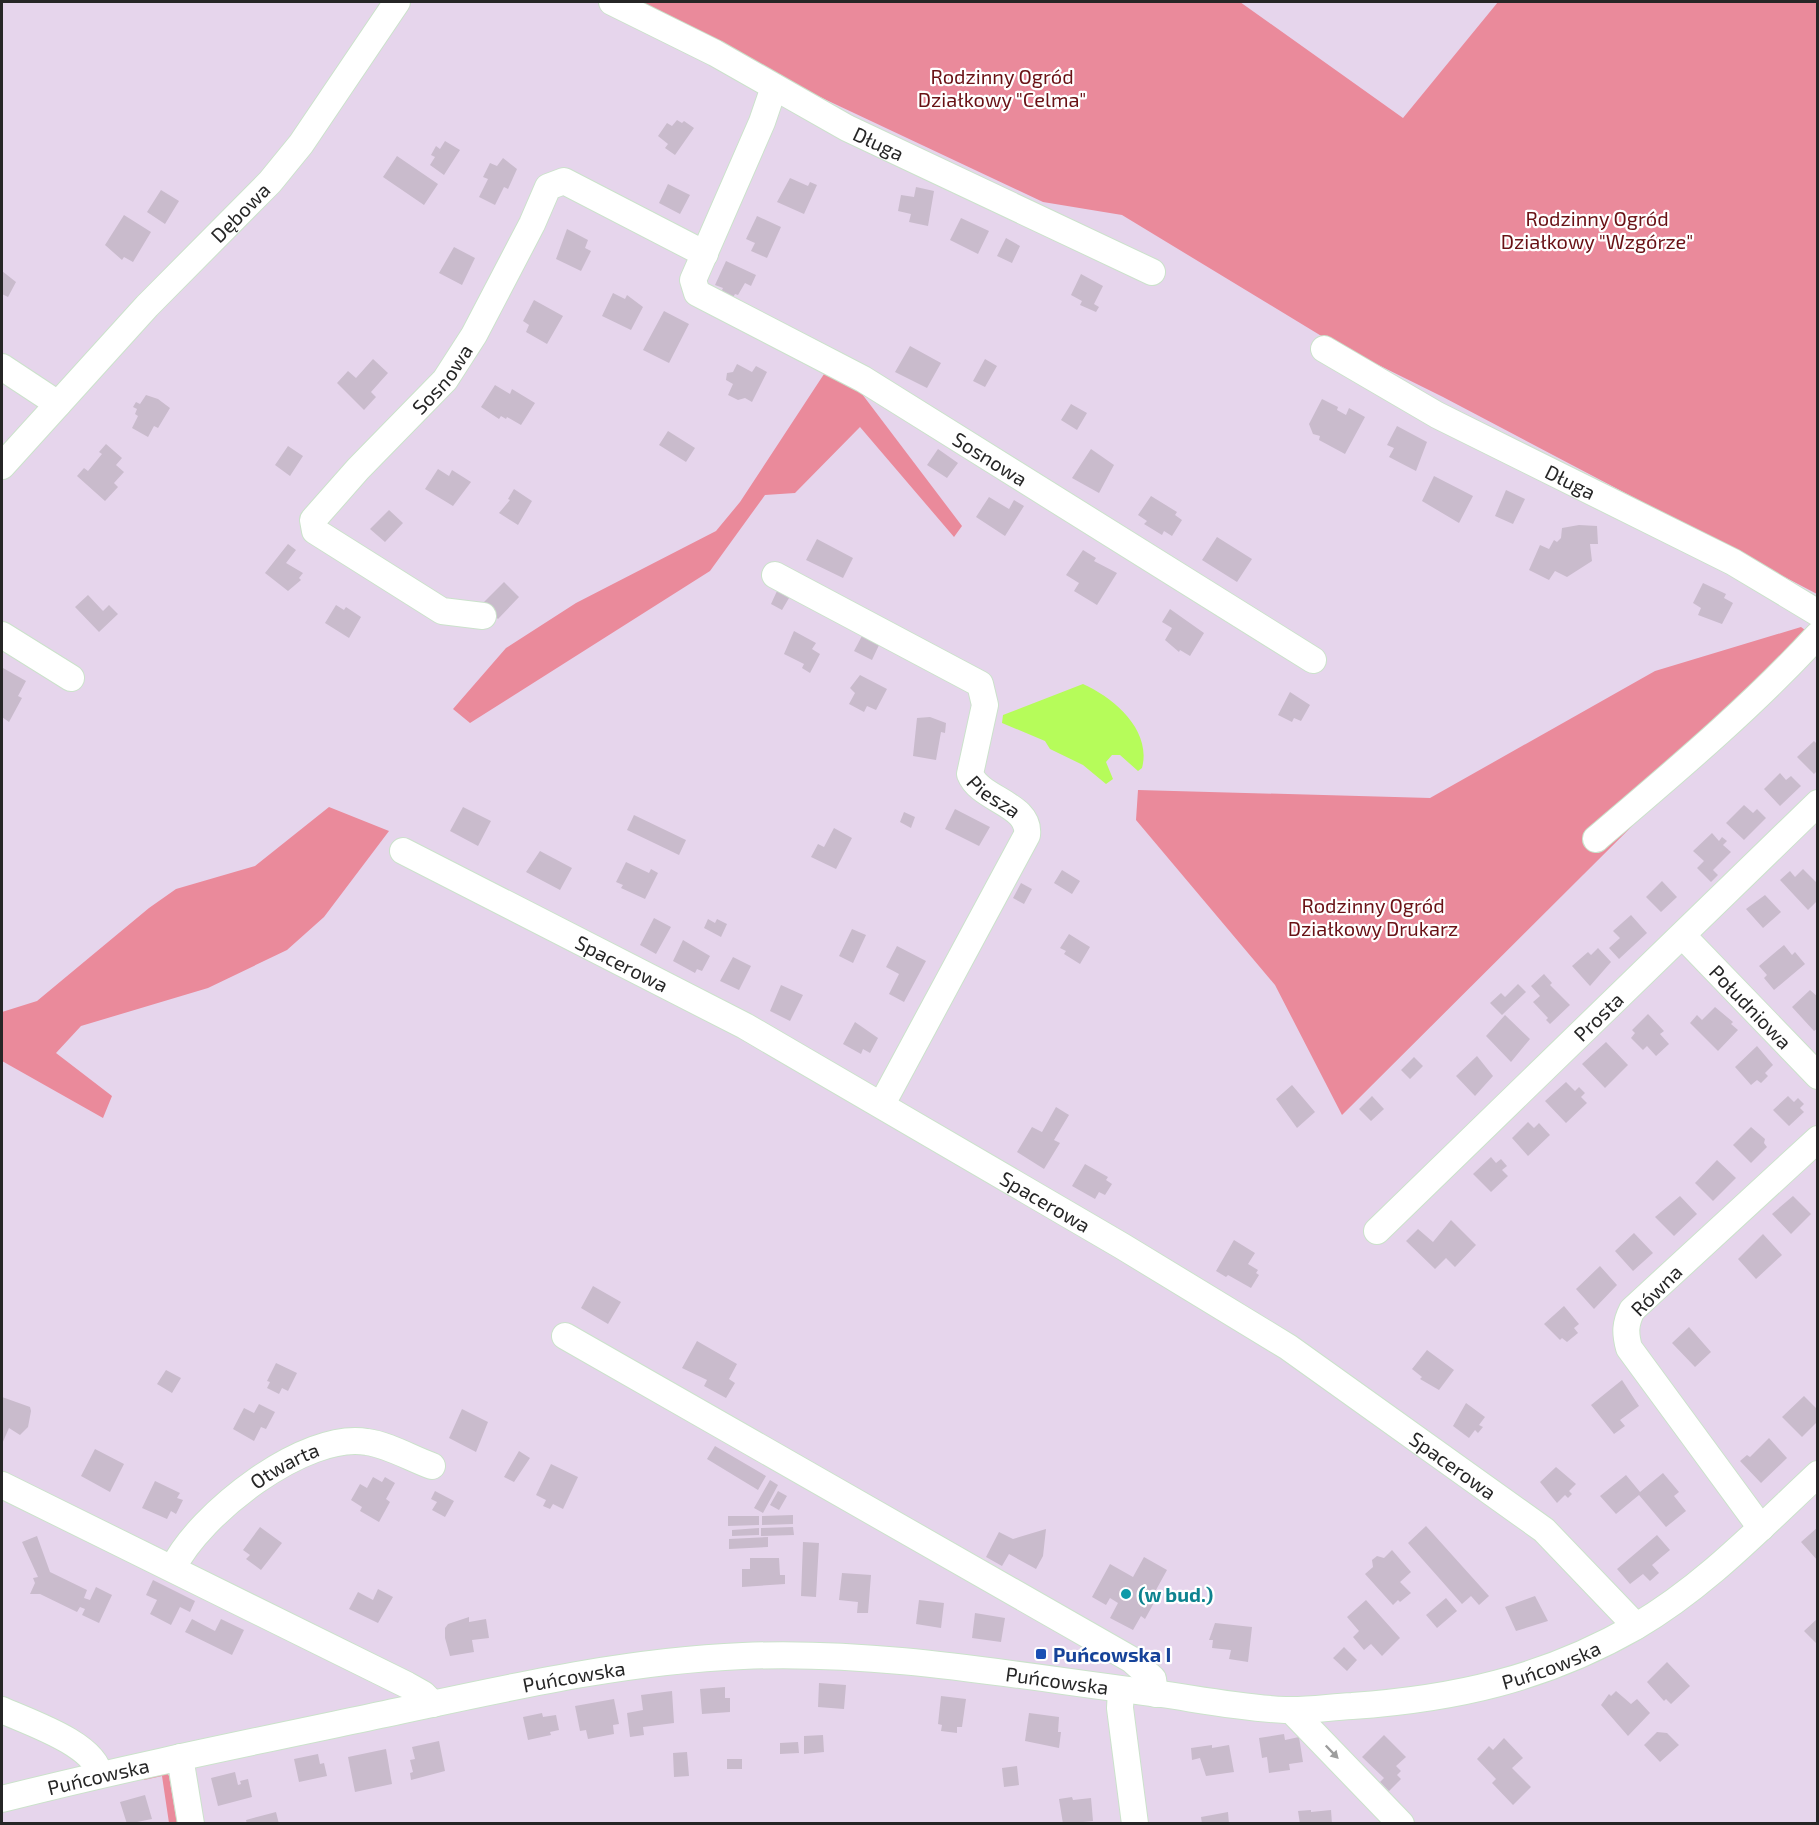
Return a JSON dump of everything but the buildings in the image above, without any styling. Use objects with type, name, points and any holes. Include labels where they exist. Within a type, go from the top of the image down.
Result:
[{"type":"street","name":"Dębowa","points":[[2,466],[147,306],[270,182],[301,144],[397,2]]},
{"type":"street","name":"Długa","points":[[612,2],[715,53],[847,128],[1152,272]]},
{"type":"street","name":"Sosnowa","points":[[774,87],[762,122],[693,280],[698,293],[863,379],[1313,660]]},
{"type":"street","name":"Sosnowa","points":[[483,616],[442,611],[315,531],[313,520],[358,469],[445,380],[474,335],[532,224],[548,187],[564,181],[705,254]]},
{"type":"street","name":"Długa","points":[[1324,349],[1437,415],[1733,562],[1818,613]]},
{"type":"street","points":[[2,367],[58,404]]},
{"type":"street","name":"Piesza","points":[[774,575],[980,684],[985,705],[970,774],[982,791],[1021,815],[1028,827],[1027,835],[882,1104]]},
{"type":"street","points":[[1596,839],[1687,761],[1793,661],[1818,634]]},
{"type":"street","points":[[2,635],[71,678]]},
{"type":"street","name":"Prosta","points":[[1377,1231],[1818,803]]},
{"type":"street","name":"Spacerowa","points":[[403,851],[745,1026],[882,1104],[1288,1347],[1544,1530],[1636,1626]]},
{"type":"street","name":"Południowa","points":[[1683,936],[1818,1076]]},
{"type":"street","name":"Równa","points":[[1761,1528],[1629,1348],[1625,1334],[1627,1320],[1632,1310],[1818,1139]]},
{"type":"street","name":"Puńcowska","points":[[565,1336],[1132,1660],[1153,1680],[1155,1694]]},
{"type":"street","name":"Otwarta","points":[[173,1568],[203,1525],[228,1501],[275,1468],[330,1443],[367,1442],[432,1466]]},
{"type":"street","name":"Puńcowska","points":[[2,1799],[99,1774],[432,1704],[564,1677],[669,1660],[805,1654],[990,1670],[1121,1690],[1291,1710],[1400,1702],[1495,1686],[1572,1657],[1636,1626],[1678,1599],[1761,1528],[1818,1474]]},
{"type":"street","points":[[2,1485],[407,1684],[423,1694],[432,1704]]},
{"type":"street","points":[[1121,1690],[1120,1708],[1135,1824]]},
{"type":"street","points":[[2,1710],[82,1748],[95,1760],[99,1774]]},
{"type":"street","points":[[1291,1710],[1401,1824]]},
{"type":"street","points":[[180,1757],[191,1824]]},
{"type":"green space","name":"Rodzinny Ogród Działkowy \"Wzgórze\"","points":[[628,2],[1240,2],[1403,118],[1498,2],[1817,2],[1817,594],[1443,397],[1328,340],[1122,215],[1043,202],[786,81]]},
{"type":"green space","points":[[826,371],[859,390],[962,526],[954,537],[860,427],[795,493],[765,495],[710,571],[470,723],[453,709],[506,648],[576,603],[716,531],[740,502]]},
{"type":"green space","name":"Rodzinny Ogród Działkowy Drukarz","points":[[1801,627],[1817,639],[1817,642],[1342,1115],[1275,985],[1136,820],[1138,790],[1430,798],[1655,671]]},
{"type":"green space","points":[[329,807],[389,831],[324,917],[287,950],[208,988],[81,1026],[56,1053],[112,1096],[103,1118],[2,1061],[2,1012],[37,1001],[149,908],[176,889],[255,866]]},
{"type":"green space","points":[[143,1773],[167,1773],[177,1823],[169,1823],[162,1776],[144,1780]]},
{"type":"shaded area","points":[[1083,684],[1118,707],[1136,728],[1144,754],[1142,768],[1138,771],[1120,755],[1112,755],[1106,762],[1113,779],[1106,784],[1083,765],[1050,749],[1045,741],[1002,723],[1003,715]]},
{"type":"place","name":"(w bud.)","points":[[1126,1594]]},
{"type":"place","name":"Puńcowska I","points":[[1041,1654]]},
{"type":"park label","name":"Rodzinny Ogród Działkowy \"Celma\"","points":[[1002,88]]}]
